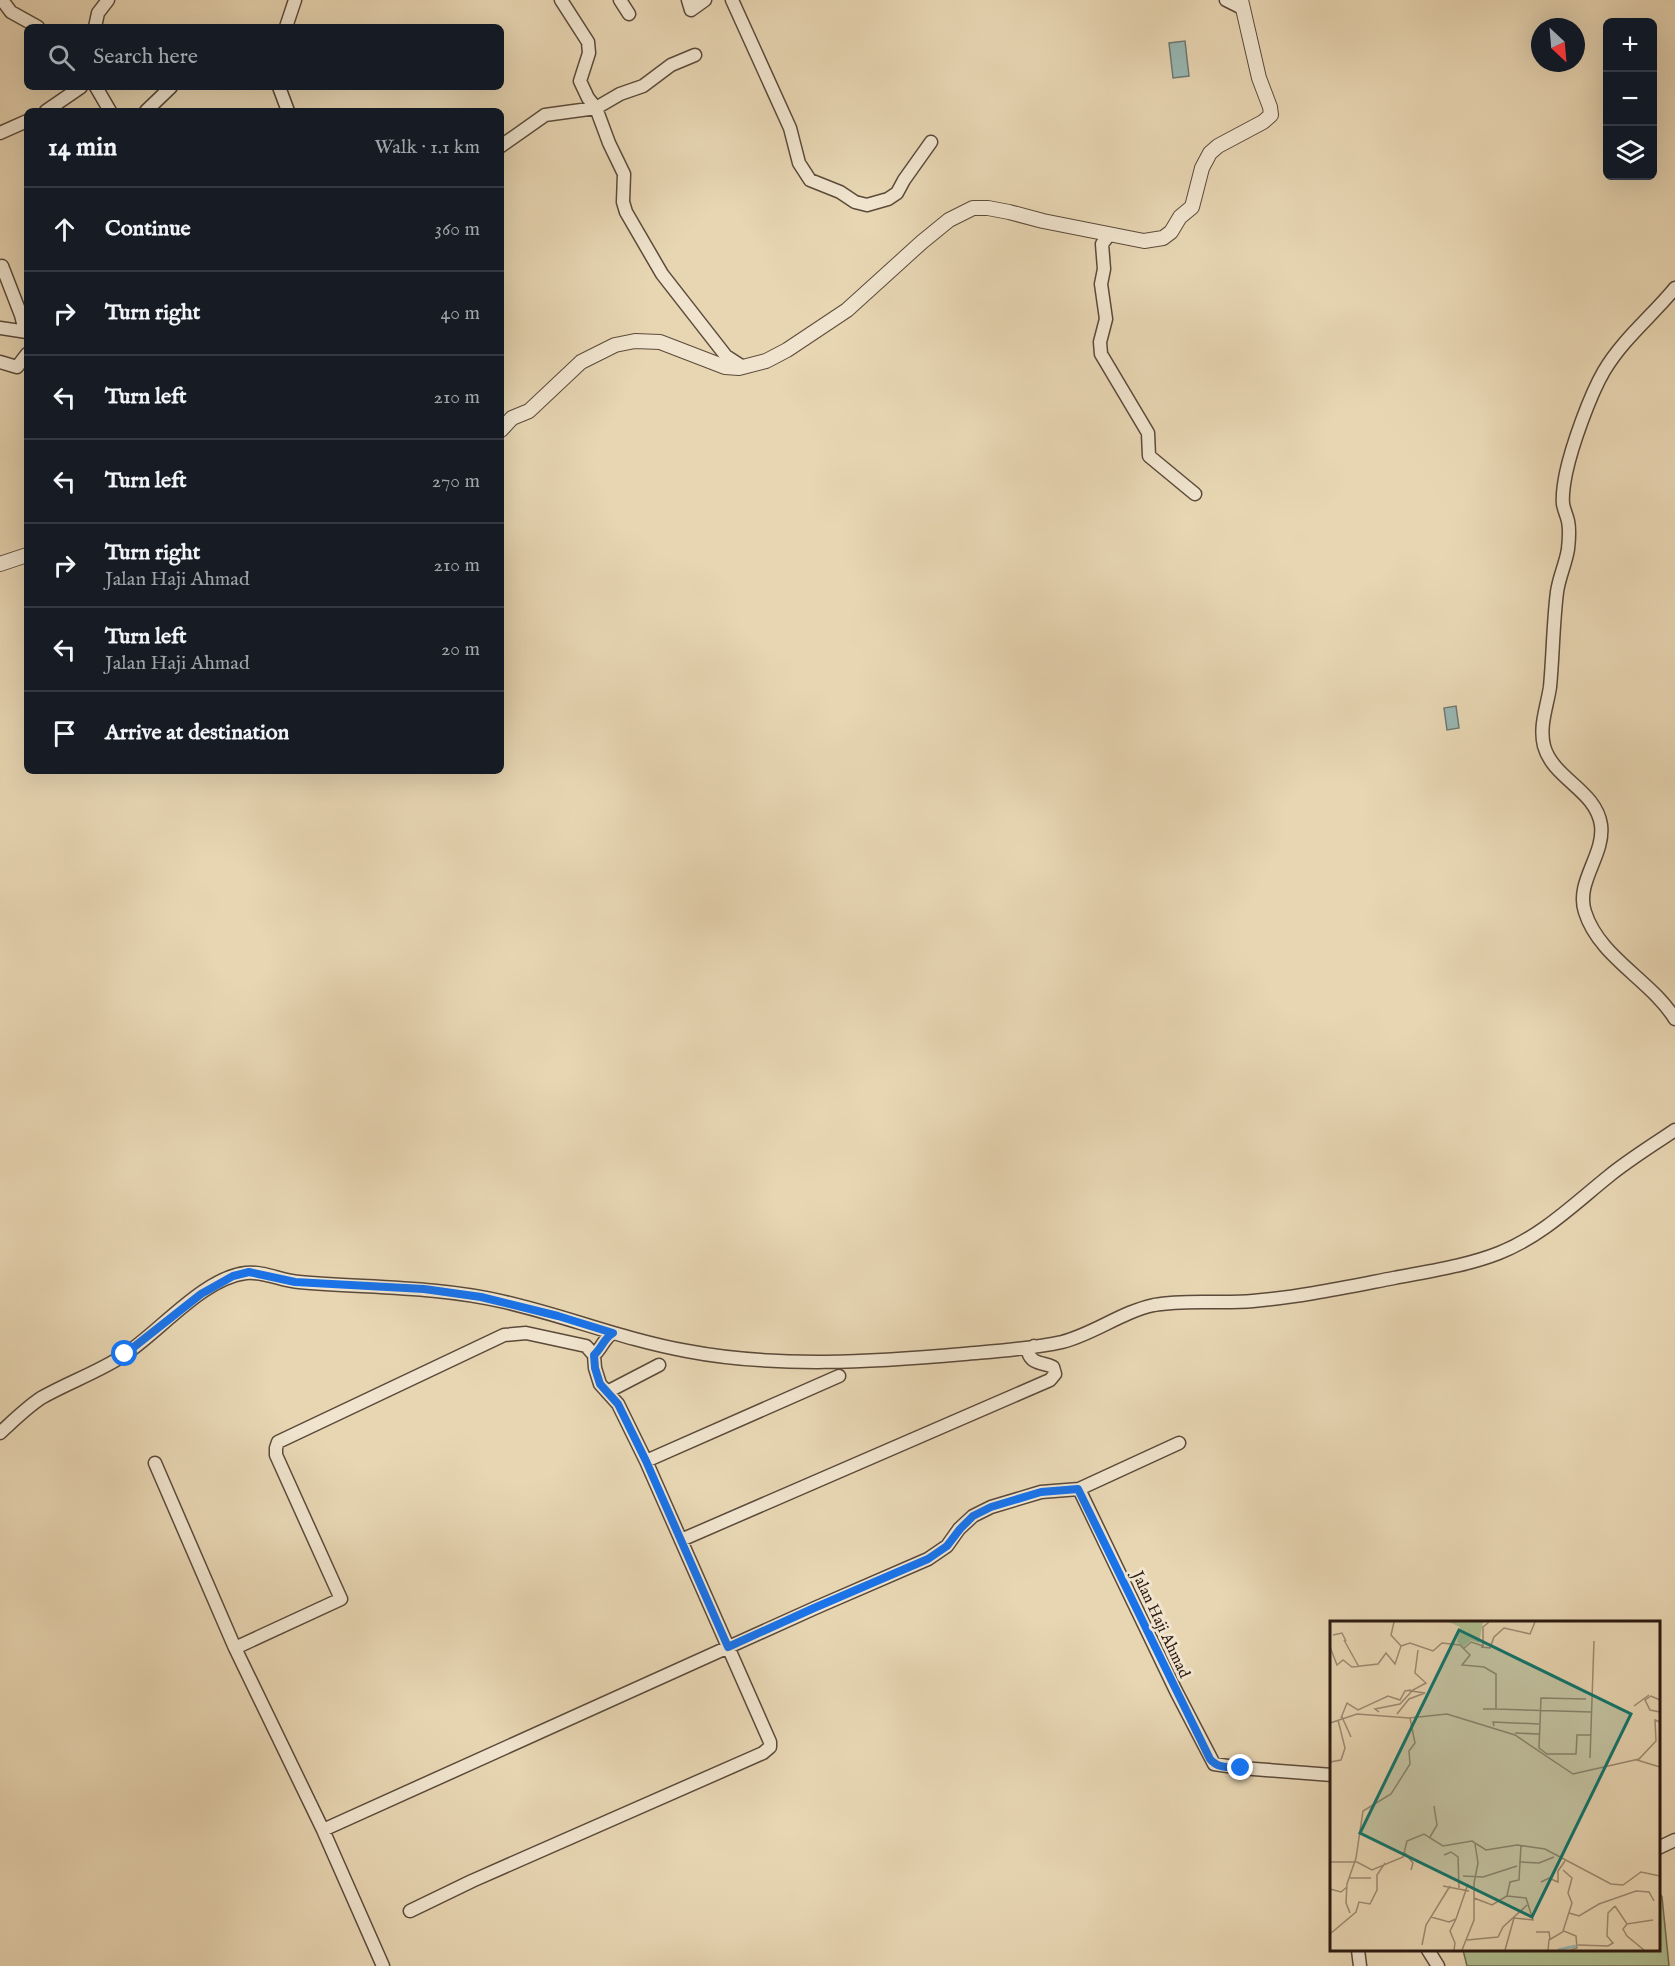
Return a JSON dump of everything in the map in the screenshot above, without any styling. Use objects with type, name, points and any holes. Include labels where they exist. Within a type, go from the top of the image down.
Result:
[{"type":"street","points":[[2,0],[11,12],[33,24]]},
{"type":"street","points":[[96,24],[98,13],[108,0]]},
{"type":"street","points":[[287,24],[295,0]]},
{"type":"street","points":[[561,0],[588,42],[589,53],[580,81],[588,98],[597,108],[609,143],[624,174],[623,202],[626,212],[662,274],[726,356],[743,368]]},
{"type":"street","points":[[620,0],[629,14]]},
{"type":"street","points":[[688,0],[691,10],[705,0]]},
{"type":"street","points":[[732,0],[790,128],[799,163],[810,180],[840,192],[855,202],[867,205],[888,199],[897,193],[931,142]]},
{"type":"street","points":[[504,427],[512,418],[529,411],[581,362],[615,345],[640,340],[660,342],[719,366],[743,368],[766,362],[847,310],[949,220],[973,208],[1010,212],[1043,221],[1144,241],[1163,238],[1171,232],[1180,217],[1192,207],[1202,168],[1210,153],[1232,137],[1270,117],[1271,111],[1259,78],[1242,4],[1226,0]]},
{"type":"street","points":[[504,144],[545,115],[597,108],[620,94],[638,89],[671,65],[695,55]]},
{"type":"street","points":[[50,108],[77,90]]},
{"type":"street","points":[[98,90],[108,108]]},
{"type":"street","points":[[149,108],[168,90]]},
{"type":"street","points":[[280,90],[287,108]]},
{"type":"street","points":[[0,133],[24,122]]},
{"type":"street","points":[[1109,235],[1102,244],[1104,269],[1101,284],[1106,319],[1100,342],[1101,354],[1148,434],[1149,456],[1195,494]]},
{"type":"street","points":[[2,266],[24,325]]},
{"type":"street","points":[[1675,288],[1626,341],[1604,370],[1570,457],[1563,495],[1563,507],[1569,528],[1568,551],[1557,591],[1543,739],[1549,760],[1592,803],[1599,817],[1601,826],[1599,846],[1582,894],[1585,912],[1605,946],[1657,996],[1675,1019]]},
{"type":"street","points":[[0,328],[24,332]]},
{"type":"street","points":[[0,362],[17,367],[24,358]]},
{"type":"street","points":[[0,564],[24,556]]},
{"type":"street","points":[[0,1433],[43,1398],[116,1360],[138,1346],[201,1294],[243,1273],[257,1273],[295,1282],[424,1289],[481,1297],[689,1352],[828,1362],[922,1358],[1034,1346],[1072,1339],[1118,1317],[1154,1305],[1179,1302],[1256,1301],[1320,1292],[1444,1269],[1497,1254],[1553,1223],[1610,1176],[1675,1130]]},
{"type":"street","points":[[235,1648],[341,1599],[276,1455],[277,1444],[281,1439],[481,1345],[511,1334],[526,1333],[586,1346],[594,1355],[597,1377],[618,1404],[646,1461],[770,1742],[770,1747],[768,1750],[472,1881],[410,1911]]},
{"type":"street","points":[[594,1355],[603,1345],[606,1337],[613,1333]]},
{"type":"street","points":[[681,1540],[1050,1380],[1056,1374],[1053,1367],[1036,1362],[1029,1356],[1028,1352],[1034,1346]]},
{"type":"street","points":[[607,1392],[659,1365]]},
{"type":"street","points":[[646,1461],[839,1376]]},
{"type":"street","points":[[323,1830],[814,1608],[928,1559],[947,1546],[973,1516],[991,1507],[1033,1493],[1078,1489],[1179,1443]]},
{"type":"street","points":[[154,1463],[235,1648],[323,1830],[383,1966]]},
{"type":"street","name":"Jalan Haji Ahmad","points":[[1078,1489],[1214,1764],[1330,1775]]},
{"type":"street","points":[[1660,1848],[1675,1840]]},
{"type":"street","points":[[1358,1951],[1360,1966]]},
{"type":"street","points":[[1429,1951],[1438,1966]]},
{"type":"green space","points":[[1660,1894],[1662,1897],[1669,1966],[1467,1966],[1463,1951],[1660,1951]]},
{"type":"water","points":[[1185,41],[1189,76],[1173,78],[1169,43]]},
{"type":"water","points":[[1456,706],[1459,728],[1447,730],[1444,708]]},
{"type":"route","points":[[125,1354],[213,1286],[233,1276],[249,1272],[295,1282],[424,1289],[481,1297],[558,1316],[613,1333],[606,1337],[605,1342],[594,1355],[597,1377],[600,1384],[618,1404],[646,1461],[728,1647],[928,1559],[947,1546],[973,1516],[991,1507],[1025,1495],[1078,1489],[1210,1759],[1214,1764],[1241,1768]]}]
